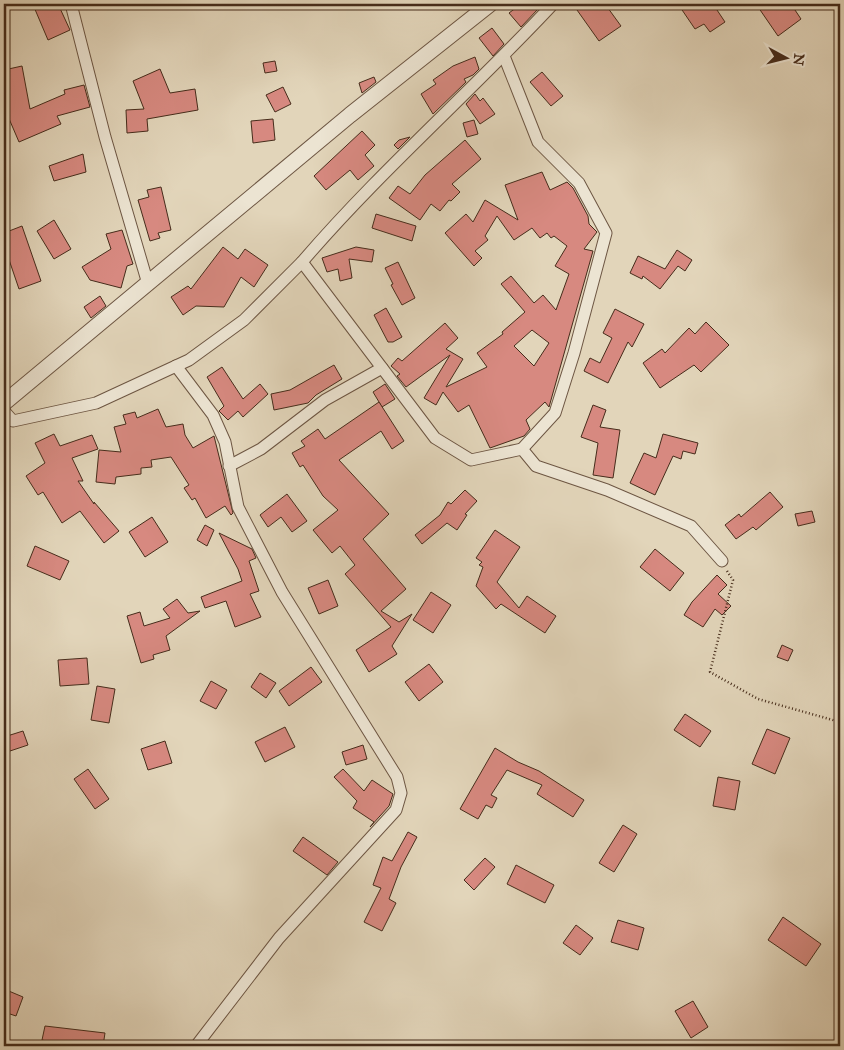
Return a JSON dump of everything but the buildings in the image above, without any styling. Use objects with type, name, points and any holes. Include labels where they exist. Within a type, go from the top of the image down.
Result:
[{"type":"street","points":[[71,4],[104,137],[148,284]]},
{"type":"street","points":[[4,403],[350,115],[490,4]]},
{"type":"street","points":[[4,411],[13,421],[96,403],[189,360],[244,320],[302,262],[346,210],[504,56],[553,4]]},
{"type":"street","points":[[302,262],[435,438],[471,460],[522,449],[554,413],[574,353],[606,233],[579,183],[538,142],[504,56]]},
{"type":"street","points":[[176,366],[213,415],[225,442],[238,507],[282,592],[397,777],[401,793],[396,810],[279,938],[196,1046]]},
{"type":"street","points":[[229,466],[261,449],[325,400],[382,368]]},
{"type":"street","points":[[522,449],[536,466],[607,490],[691,526],[722,562]]},
{"type":"path","points":[[722,562],[732,580],[710,672],[758,699],[840,722]]}]
